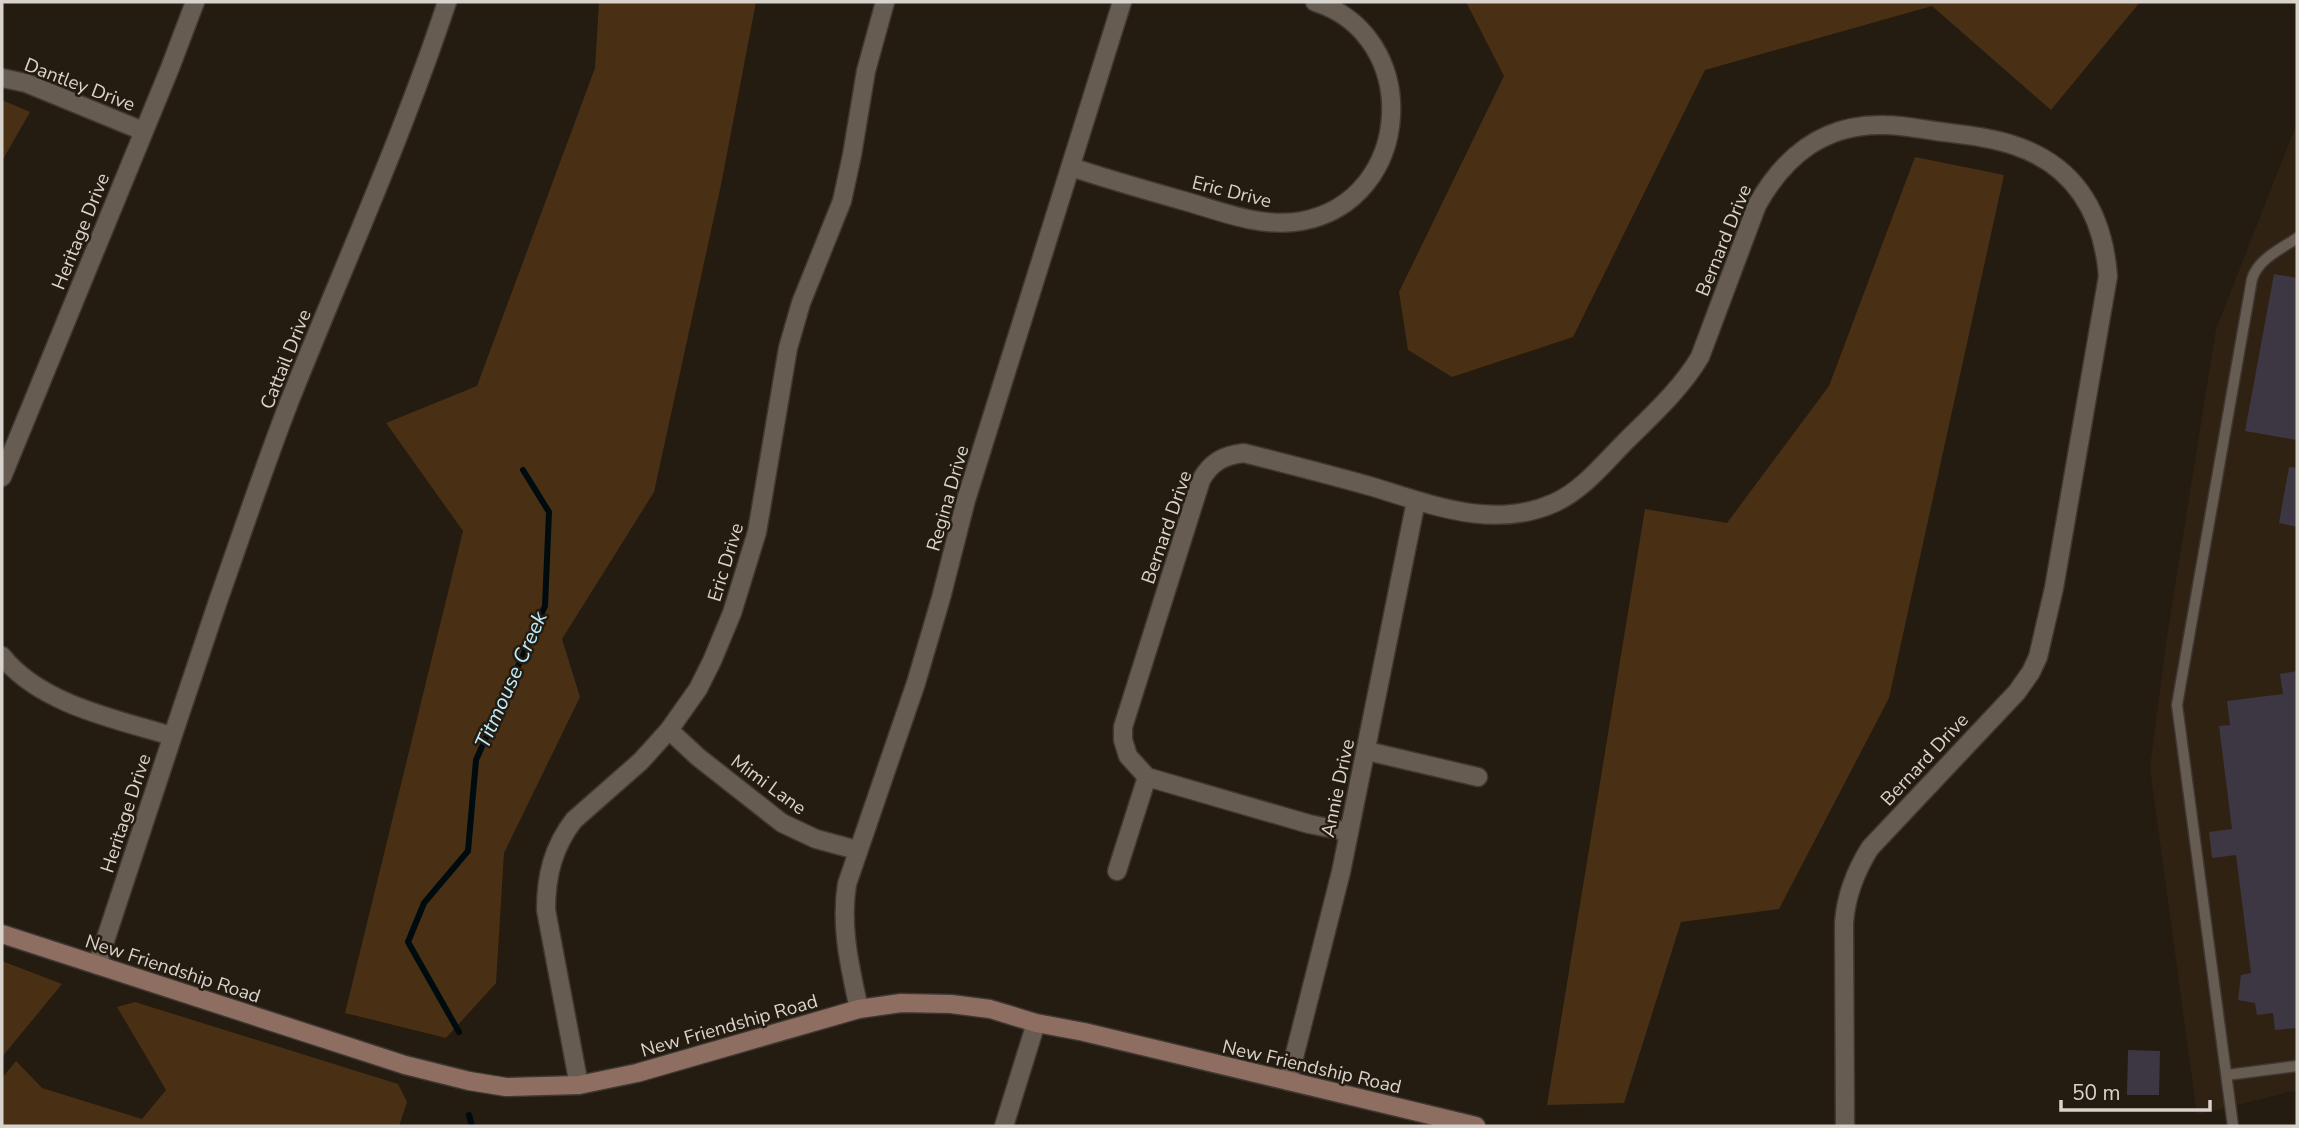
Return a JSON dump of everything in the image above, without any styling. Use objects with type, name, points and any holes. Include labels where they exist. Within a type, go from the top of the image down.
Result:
[{"type":"street","name":"Heritage Drive","points":[[2,477],[195,2]]},
{"type":"street","name":"Cattail Drive","points":[[172,736],[290,400],[370,209],[447,2]]},
{"type":"street","name":"Eric Drive","points":[[579,1084],[546,910],[549,867],[566,830],[641,761],[669,730],[698,689],[732,613],[748,565],[768,479],[788,348],[801,303],[842,201],[866,71],[886,2]]},
{"type":"street","name":"Regina Drive","points":[[859,1009],[843,921],[847,884],[916,683],[942,598],[966,500],[1122,2]]},
{"type":"street","name":"Eric Drive","points":[[1071,167],[1267,223],[1303,221],[1325,214],[1344,203],[1374,172],[1383,155],[1390,136],[1391,93],[1386,72],[1377,53],[1362,33],[1344,16],[1315,2]]},
{"type":"street","name":"Dantley Drive","points":[[2,78],[26,83],[144,131]]},
{"type":"street","name":"Bernard Drive","points":[[1147,777],[1128,756],[1123,740],[1123,727],[1200,480],[1214,462],[1231,454],[1244,453],[1416,501],[1474,514],[1505,516],[1532,511],[1556,502],[1585,483],[1693,368],[1757,205],[1769,183],[1787,162],[1815,140],[1844,129],[1888,125],[1976,136],[2038,154],[2078,189],[2099,226],[2105,247],[2107,287],[2054,588],[2038,657],[2031,672],[2017,692],[1870,848],[1853,878],[1845,906],[1844,923],[1845,1126]]},
{"type":"street","name":"Annie Drive","points":[[1288,1081],[1341,872],[1416,501]]},
{"type":"street","name":"Heritage Drive","points":[[2,656],[24,679],[57,698],[172,736],[97,965]]},
{"type":"street","name":"Mimi Lane","points":[[669,730],[698,757],[782,823],[816,839],[857,850]]},
{"type":"street","points":[[1367,751],[1478,777]]},
{"type":"street","points":[[1117,871],[1147,777],[1309,824],[1349,832]]},
{"type":"street","name":"New Friendship Road","points":[[2,934],[393,1061],[469,1081],[506,1087],[579,1084],[637,1073],[859,1009],[901,1003],[951,1004],[990,1009],[1036,1023],[1084,1032],[1476,1126]]},
{"type":"street","points":[[1004,1126],[1036,1023]]},
{"type":"lane","points":[[2233,1126],[2177,705],[2252,279],[2255,270],[2264,261],[2297,238]]},
{"type":"lane","points":[[2227,1075],[2297,1066]]},
{"type":"shaded area","points":[[599,2],[756,2],[721,185],[654,492],[562,639],[580,697],[504,853],[496,983],[446,1038],[345,1013],[463,531],[386,423],[477,386],[595,68]]},
{"type":"shaded area","points":[[1466,2],[2140,2],[2051,110],[1932,6],[1705,70],[1573,337],[1452,377],[1408,350],[1399,292],[1504,76]]},
{"type":"shaded area","points":[[2,100],[30,112],[2,161]]},
{"type":"shaded area","points":[[2297,123],[2297,1090],[2197,1115],[2150,768],[2166,643],[2216,329]]},
{"type":"shaded area","points":[[1915,157],[2004,175],[1889,698],[1779,909],[1681,922],[1624,1103],[1547,1105],[1645,509],[1727,523],[1829,386]]},
{"type":"shaded area","points":[[2,961],[62,984],[2,1057]]},
{"type":"shaded area","points":[[135,1002],[398,1084],[407,1102],[399,1126],[2,1126],[2,1078],[16,1061],[42,1088],[142,1119],[166,1090],[117,1007]]},
{"type":"building","points":[[2274,274],[2297,278],[2297,440],[2245,431]]},
{"type":"building","points":[[2289,467],[2297,468],[2297,527],[2279,523]]},
{"type":"building","points":[[2297,671],[2297,1028],[2275,1030],[2273,1013],[2257,1015],[2255,1003],[2238,1000],[2241,975],[2251,973],[2236,855],[2212,858],[2209,832],[2232,829],[2219,726],[2230,725],[2227,701],[2283,694],[2280,674]]},
{"type":"building","points":[[2128,1050],[2160,1051],[2159,1095],[2127,1095]]},
{"type":"waterway","name":"Titmouse Creek","points":[[459,1032],[408,942],[424,903],[468,851],[476,760],[545,606],[549,512],[523,470]]},
{"type":"waterway","name":"Titmouse Creek","points":[[469,1115],[472,1126]]}]
